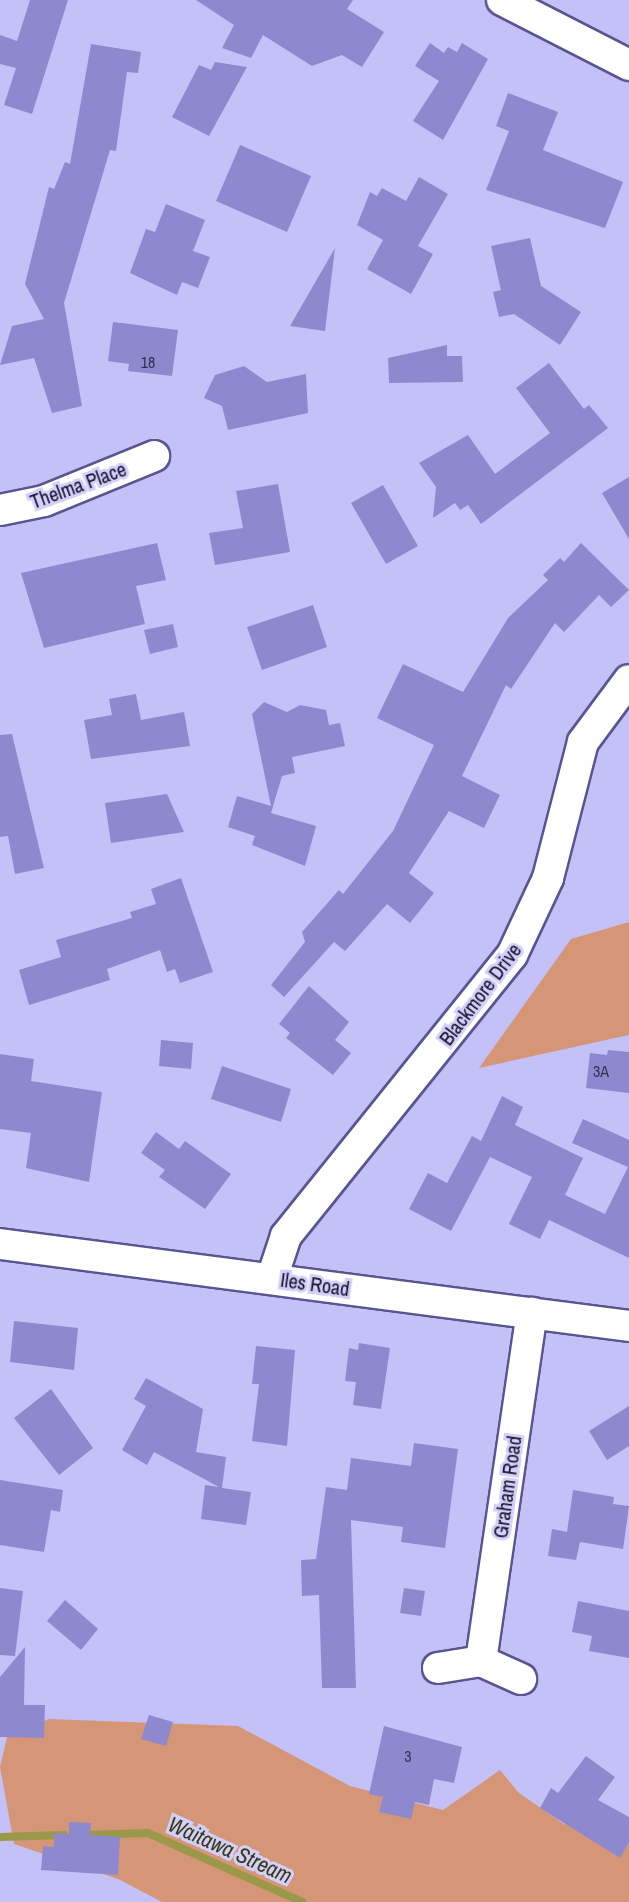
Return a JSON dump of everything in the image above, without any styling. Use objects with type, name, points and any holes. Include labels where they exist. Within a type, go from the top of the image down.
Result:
[{"type":"street","points":[[502,0],[629,65]]},
{"type":"street","name":"Thelma Place","points":[[0,510],[44,501],[154,456]]},
{"type":"street","name":"Blackmore Drive","points":[[272,1278],[286,1236],[512,955],[548,878],[583,742],[629,680]]},
{"type":"street","name":"Iles Road","points":[[0,1244],[629,1326]]},
{"type":"street","name":"Graham Road","points":[[481,1661],[532,1313]]},
{"type":"street","points":[[438,1668],[481,1661],[521,1679]]},
{"type":"shaded area","points":[[629,922],[629,1035],[479,1068],[571,939]]},
{"type":"shaded area","points":[[49,1719],[238,1726],[350,1786],[443,1810],[500,1770],[519,1793],[564,1824],[629,1834],[629,1902],[162,1902],[118,1879],[14,1844],[0,1767],[7,1737]]},
{"type":"building","points":[[30,0],[68,0],[32,114],[4,105],[16,68],[0,64],[0,35],[17,41]]},
{"type":"building","points":[[196,0],[353,0],[347,9],[384,32],[362,67],[342,55],[312,66],[263,35],[251,58],[222,48],[234,25]]},
{"type":"building","points":[[430,43],[444,53],[448,47],[457,52],[462,43],[488,59],[443,140],[413,121],[439,81],[415,66]]},
{"type":"building","points":[[91,44],[141,52],[138,73],[127,72],[116,151],[110,150],[64,303],[82,406],[52,413],[34,358],[0,365],[12,326],[44,319],[25,284],[49,187],[54,189],[65,162],[70,164]]},
{"type":"building","points":[[215,62],[247,67],[209,136],[172,117],[199,65],[211,70]]},
{"type":"building","points":[[508,93],[558,112],[543,150],[623,182],[605,228],[486,190],[509,131],[496,126]]},
{"type":"building","points":[[240,145],[311,176],[287,232],[216,201]]},
{"type":"building","points":[[419,177],[448,194],[418,246],[433,254],[411,294],[367,269],[383,240],[357,225],[370,192],[377,196],[382,188],[406,201]]},
{"type":"building","points":[[166,204],[205,220],[193,251],[210,257],[198,288],[182,282],[177,295],[130,273],[146,229],[155,232]]},
{"type":"building","points":[[530,238],[541,286],[581,312],[560,345],[514,314],[499,317],[493,292],[501,290],[491,246]]},
{"type":"building","points":[[335,248],[325,331],[290,326]]},
{"type":"building","points":[[113,322],[178,330],[172,376],[128,371],[129,364],[108,361]]},
{"type":"building","points":[[447,345],[447,356],[462,356],[463,382],[389,383],[388,358]]},
{"type":"building","points":[[549,363],[584,409],[589,405],[608,428],[481,524],[468,505],[460,510],[455,503],[433,518],[436,487],[419,463],[468,435],[495,474],[550,433],[516,388]]},
{"type":"building","points":[[244,366],[267,382],[306,374],[308,413],[228,430],[222,406],[204,398],[215,375]]},
{"type":"building","points":[[629,477],[629,539],[602,493]]},
{"type":"building","points":[[278,484],[290,552],[215,565],[209,533],[243,528],[236,491]]},
{"type":"building","points":[[383,485],[418,546],[386,564],[351,503]]},
{"type":"building","points":[[157,543],[166,580],[136,586],[145,624],[44,648],[21,573]]},
{"type":"building","points":[[581,543],[629,590],[611,607],[599,595],[564,632],[555,623],[511,689],[506,685],[462,776],[500,795],[484,828],[449,811],[409,873],[434,893],[410,923],[387,904],[345,951],[334,942],[284,997],[271,985],[305,942],[302,932],[339,890],[343,894],[393,831],[434,745],[377,718],[403,664],[463,692],[508,618],[548,580],[543,575],[560,558],[564,562]]},
{"type":"building","points":[[313,605],[327,647],[262,670],[247,627]]},
{"type":"building","points":[[173,624],[178,647],[150,654],[144,630]]},
{"type":"building","points":[[136,694],[141,720],[184,712],[190,746],[91,759],[84,720],[112,715],[109,699]]},
{"type":"building","points":[[264,702],[287,712],[300,705],[326,710],[329,725],[340,723],[345,746],[292,757],[295,773],[282,776],[271,813],[316,826],[305,866],[252,845],[255,836],[228,827],[237,796],[271,806],[252,714]]},
{"type":"building","points":[[12,734],[44,868],[15,874],[8,836],[0,837],[0,735]]},
{"type":"building","points":[[167,794],[184,832],[111,843],[105,803]]},
{"type":"building","points":[[181,878],[213,972],[180,983],[175,969],[167,972],[160,950],[107,969],[110,980],[29,1005],[19,970],[61,957],[56,940],[132,918],[130,912],[156,904],[151,889]]},
{"type":"building","points":[[309,986],[349,1022],[335,1040],[351,1053],[333,1075],[286,1038],[290,1033],[279,1024]]},
{"type":"building","points":[[161,1040],[193,1043],[191,1069],[159,1066]]},
{"type":"building","points":[[608,1050],[629,1052],[629,1093],[586,1088],[590,1053],[607,1055]]},
{"type":"building","points":[[0,1054],[34,1059],[31,1081],[102,1092],[89,1182],[26,1168],[31,1133],[0,1129]]},
{"type":"building","points":[[222,1066],[291,1089],[281,1122],[211,1099]]},
{"type":"building","points":[[502,1096],[523,1107],[515,1125],[583,1158],[565,1195],[605,1214],[628,1167],[572,1143],[583,1119],[629,1140],[629,1258],[549,1220],[540,1239],[509,1224],[532,1177],[490,1157],[451,1231],[409,1209],[428,1173],[447,1183],[472,1136],[481,1141]]},
{"type":"building","points":[[156,1132],[179,1149],[185,1141],[231,1174],[205,1209],[159,1177],[165,1170],[141,1153]]},
{"type":"building","points":[[14,1321],[78,1328],[74,1370],[10,1362]]},
{"type":"building","points":[[359,1343],[390,1348],[381,1409],[353,1405],[356,1382],[345,1381],[349,1348],[358,1350]]},
{"type":"building","points":[[256,1346],[295,1350],[287,1446],[252,1441],[259,1384],[252,1384]]},
{"type":"building","points":[[146,1378],[203,1409],[196,1452],[226,1457],[222,1488],[251,1492],[246,1525],[201,1519],[205,1485],[219,1487],[154,1452],[147,1465],[122,1450],[146,1406],[134,1399]]},
{"type":"building","points":[[51,1389],[93,1448],[59,1475],[14,1418]]},
{"type":"building","points":[[629,1406],[629,1446],[607,1460],[589,1431]]},
{"type":"building","points":[[414,1443],[458,1449],[445,1548],[401,1542],[403,1527],[351,1520],[356,1688],[322,1688],[319,1595],[302,1596],[301,1560],[316,1559],[326,1487],[347,1490],[351,1458],[411,1466]]},
{"type":"building","points":[[0,1480],[63,1490],[60,1512],[51,1510],[44,1552],[0,1545]]},
{"type":"building","points":[[573,1490],[614,1497],[613,1504],[629,1506],[623,1549],[580,1542],[576,1560],[548,1556],[552,1529],[567,1532]]},
{"type":"building","points":[[0,1588],[23,1591],[15,1656],[0,1655]]},
{"type":"building","points":[[404,1588],[425,1591],[421,1616],[400,1613]]},
{"type":"building","points":[[65,1600],[98,1629],[81,1650],[47,1621]]},
{"type":"building","points":[[578,1601],[629,1611],[629,1658],[589,1651],[592,1636],[572,1632]]},
{"type":"building","points":[[25,1647],[24,1705],[45,1705],[44,1738],[0,1737],[0,1677]]},
{"type":"building","points":[[149,1715],[173,1722],[166,1746],[141,1739]]},
{"type":"building","points":[[384,1726],[462,1747],[454,1783],[434,1779],[429,1805],[415,1802],[411,1819],[379,1812],[383,1797],[369,1794]]},
{"type":"building","points":[[586,1756],[615,1777],[598,1800],[629,1817],[629,1842],[620,1858],[540,1808],[551,1788],[558,1793]]},
{"type":"building","points":[[69,1822],[91,1823],[90,1835],[120,1837],[118,1875],[41,1870],[43,1846],[54,1847],[54,1833],[69,1834]]},
{"type":"waterway","name":"Waitawa Stream","points":[[82,1835],[148,1833],[302,1902]]},
{"type":"waterway","name":"Waitawa Stream","points":[[0,1837],[64,1835]]}]
